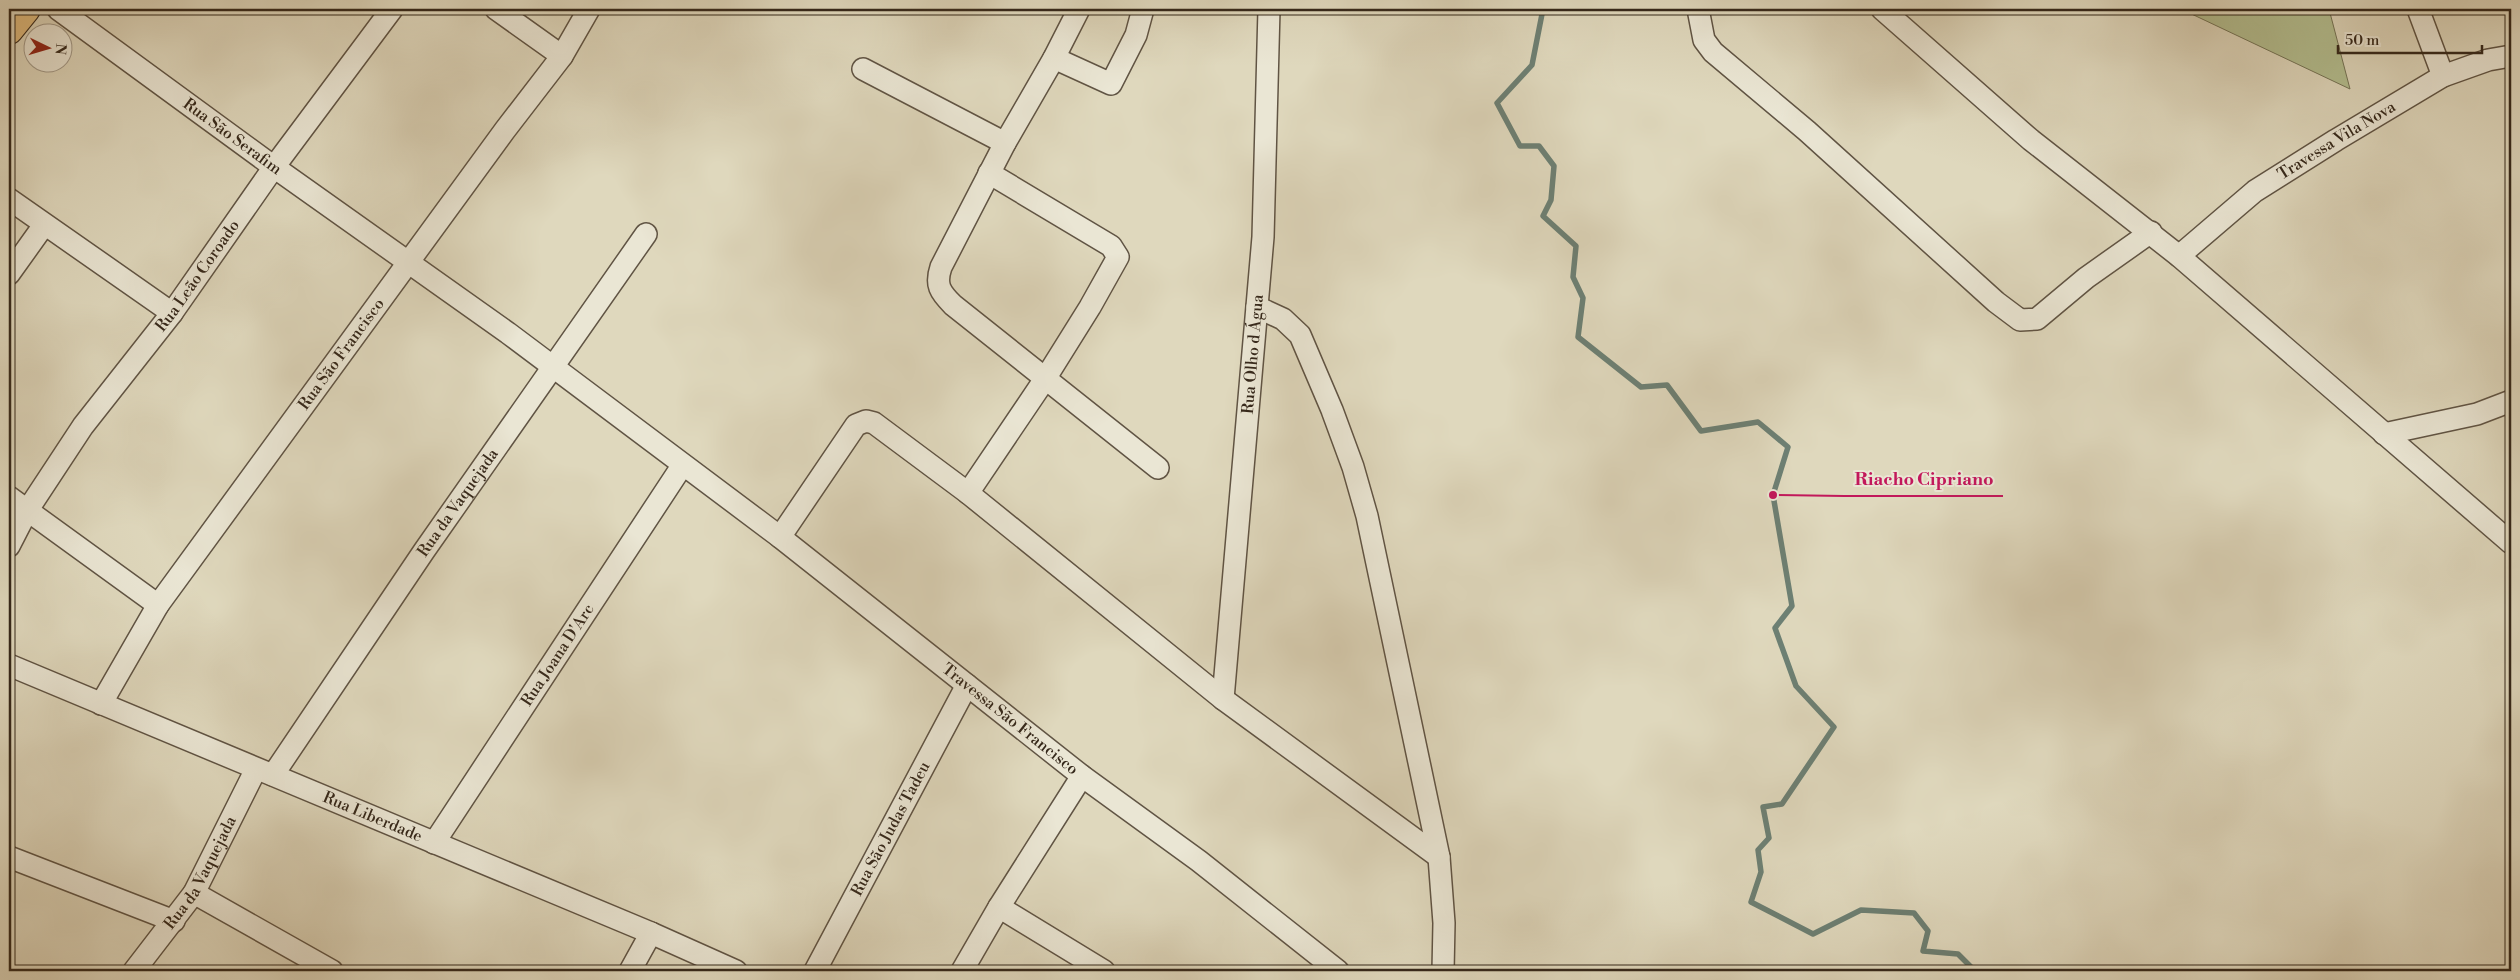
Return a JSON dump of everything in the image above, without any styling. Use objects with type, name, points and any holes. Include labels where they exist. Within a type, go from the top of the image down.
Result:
[{"type":"main road","points":[[9,30],[26,9]]},
{"type":"street","name":"Rua São Serafim","points":[[58,9],[552,367]]},
{"type":"street","name":"Rua Leão Coroado","points":[[9,546],[27,511],[83,426],[172,312],[274,167],[392,9]]},
{"type":"street","points":[[496,9],[562,56]]},
{"type":"street","name":"Rua São Francisco","points":[[101,704],[158,605],[562,56],[589,9]]},
{"type":"street","points":[[1079,9],[1054,58],[1005,143],[941,267],[937,278],[938,287],[941,293],[953,305],[1158,468]]},
{"type":"street","points":[[1054,58],[1111,84],[1136,35],[1143,9]]},
{"type":"street","name":"Rua Olho d Água","points":[[1223,699],[1263,228],[1269,9]]},
{"type":"street","points":[[1698,9],[1704,40],[1713,52],[1807,131],[1996,302],[2020,320],[2037,319],[2086,278],[2150,232]]},
{"type":"street","points":[[1882,9],[2030,140],[2179,256],[2511,543]]},
{"type":"street","points":[[2418,9],[2442,76]]},
{"type":"street","name":"Travessa Vila Nova","points":[[2179,256],[2255,192],[2442,76],[2488,60],[2511,56]]},
{"type":"street","points":[[863,69],[1005,143]]},
{"type":"street","points":[[968,493],[1045,379],[1116,263],[1117,253],[1111,246],[989,173]]},
{"type":"street","points":[[9,199],[172,312]]},
{"type":"street","points":[[9,274],[44,225]]},
{"type":"street","name":"Rua da Vaquejada","points":[[134,971],[194,893],[265,772],[419,559],[646,234]]},
{"type":"street","points":[[1257,308],[1283,319],[1300,335],[1332,410],[1353,467],[1369,525],[1439,858],[1444,923],[1443,971]]},
{"type":"street","name":"Travessa São Francisco","points":[[552,367],[682,466],[780,537],[1082,776],[1199,861],[1338,971]]},
{"type":"street","points":[[2384,434],[2477,414],[2511,401]]},
{"type":"street","points":[[780,537],[856,425],[866,420],[885,430],[968,493],[1223,699],[1439,858]]},
{"type":"street","name":"Rua Joana D'Arc","points":[[434,844],[682,466]]},
{"type":"street","points":[[9,497],[158,605]]},
{"type":"street","name":"Rua Liberdade","points":[[9,665],[434,844],[652,933],[736,971]]},
{"type":"street","name":"Rua São Judas Tadeu","points":[[815,971],[967,685]]},
{"type":"street","points":[[962,971],[998,908],[1082,776]]},
{"type":"street","points":[[9,857],[174,921]]},
{"type":"street","points":[[194,893],[332,971]]},
{"type":"street","points":[[998,908],[1104,971]]},
{"type":"street","points":[[630,971],[652,933]]},
{"type":"green space","points":[[2181,9],[2329,9],[2350,89]]},
{"type":"waterway","points":[[1543,9],[1532,65],[1497,103],[1520,146],[1539,146],[1554,166],[1551,200],[1543,216],[1576,246],[1573,277],[1583,298],[1578,337],[1641,387],[1667,385],[1701,431],[1758,422],[1788,447],[1773,495],[1792,606],[1775,628],[1796,686],[1834,727],[1782,804],[1763,807],[1769,838],[1758,850],[1761,872],[1751,902],[1813,934],[1861,910],[1914,913],[1928,931],[1923,951],[1958,954],[1975,971]]},
{"type":"place","name":"Riacho Cipriano","points":[[1773,495]]}]
